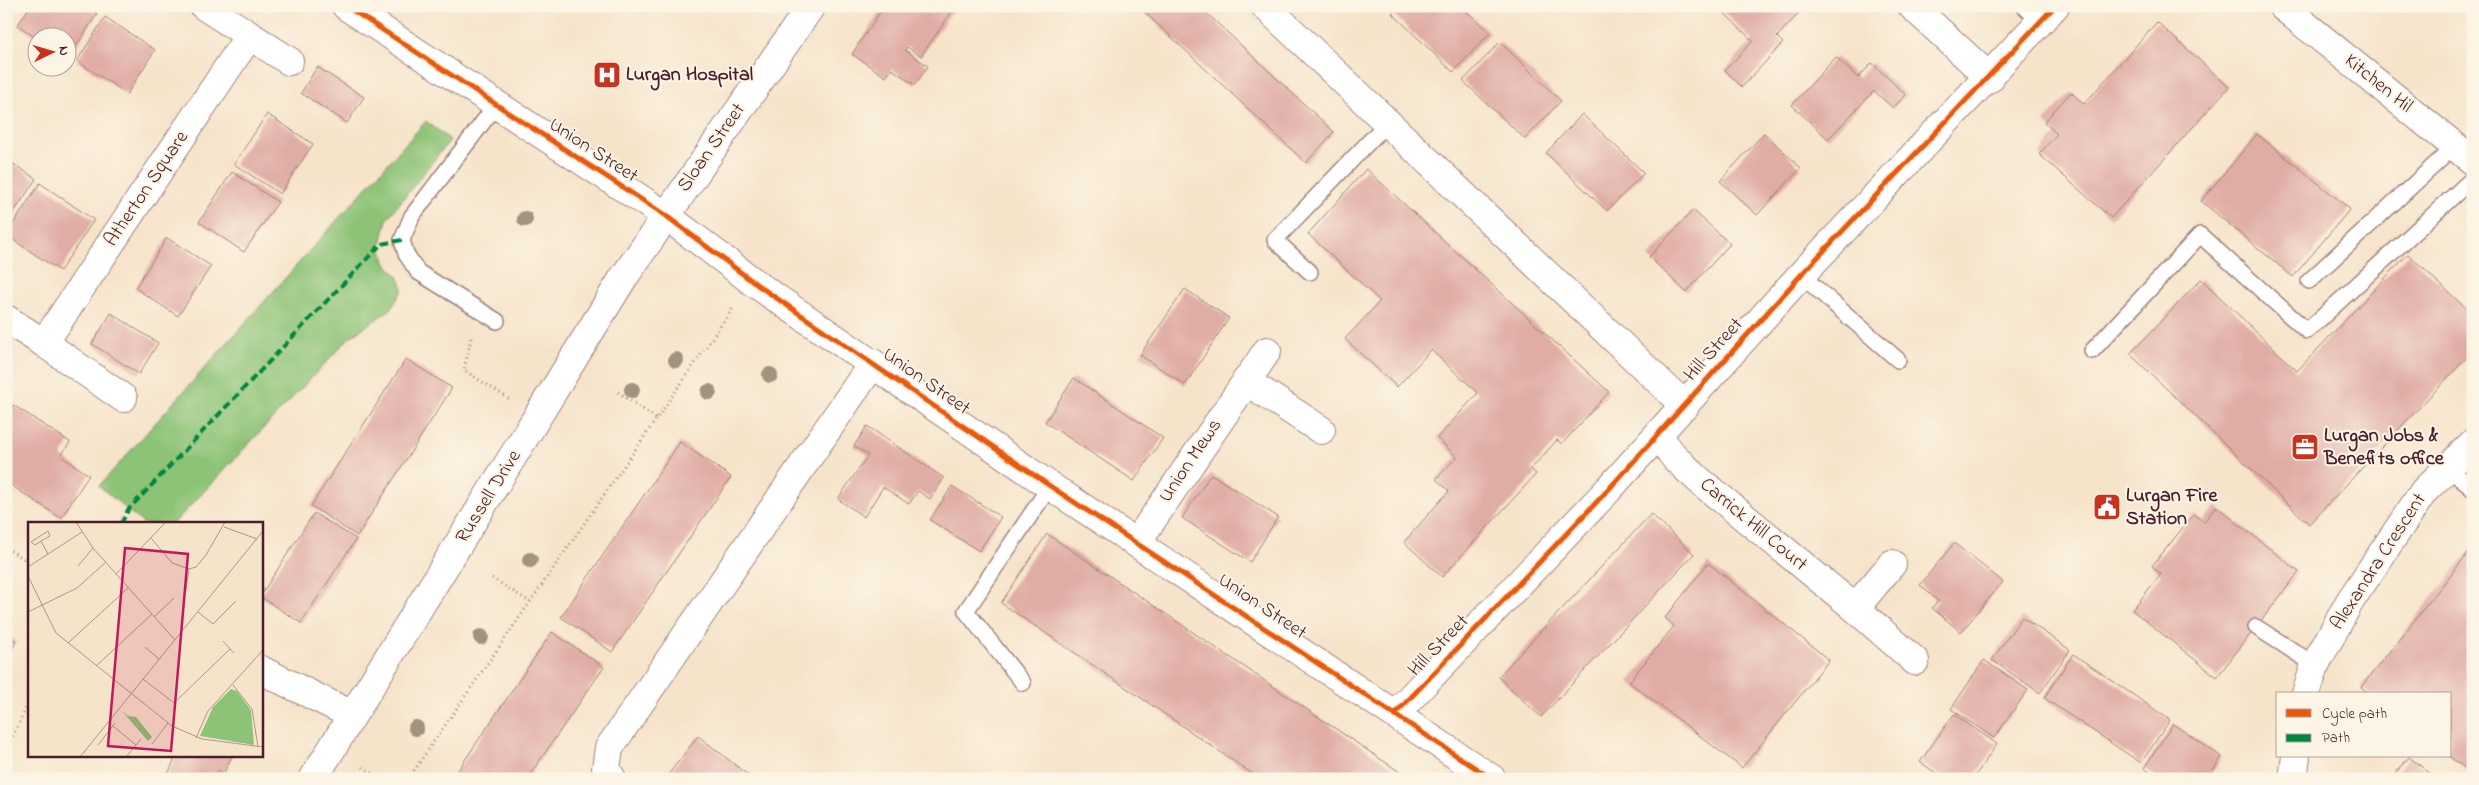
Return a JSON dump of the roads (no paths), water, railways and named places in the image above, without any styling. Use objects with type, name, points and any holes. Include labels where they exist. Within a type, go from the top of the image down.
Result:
[{"type":"street","points":[[204,6],[289,62]]},
{"type":"street","name":"Union Street","points":[[346,6],[665,215],[750,280],[1050,486],[1396,713],[1492,779]]},
{"type":"street","name":"Sloan Street","points":[[665,215],[811,6]]},
{"type":"street","points":[[1265,6],[1685,406]]},
{"type":"street","points":[[1912,6],[1990,78]]},
{"type":"street","name":"Kitchen Hil","points":[[2282,6],[2464,154]]},
{"type":"street","name":"Hill Street","points":[[1396,713],[1658,436],[1801,274],[1990,78],[2040,12]]},
{"type":"street","name":"Atherton Square","points":[[44,342],[249,36]]},
{"type":"street","name":"Russell Drive","points":[[313,779],[614,293],[665,215]]},
{"type":"street","points":[[6,319],[44,342],[123,398]]},
{"type":"street","name":"Union Mews","points":[[1137,542],[1267,351]]},
{"type":"street","points":[[612,779],[606,768],[609,748],[873,363]]},
{"type":"street","points":[[1246,381],[1321,430]]},
{"type":"street","name":"Carrick Hill Court","points":[[1658,436],[1676,459],[1700,481],[1855,608],[1915,660]]},
{"type":"street","name":"Alexandra Crescent","points":[[2307,692],[2315,665],[2350,601],[2424,491],[2473,443]]},
{"type":"street","points":[[1855,608],[1892,564]]},
{"type":"street","points":[[262,670],[352,715]]},
{"type":"street","points":[[2293,779],[2296,758]]},
{"type":"lane","points":[[496,105],[412,216],[402,240],[406,254],[418,272],[497,321]]},
{"type":"lane","points":[[1310,272],[1275,240],[1387,123]]},
{"type":"lane","points":[[2309,281],[2464,154]]},
{"type":"lane","points":[[2092,351],[2200,235],[2307,331],[2473,178]]},
{"type":"lane","points":[[1801,274],[1898,360]]},
{"type":"lane","points":[[2448,468],[2473,489]]},
{"type":"lane","points":[[1024,683],[966,612],[1050,486]]},
{"type":"lane","points":[[2256,627],[2315,665]]},
{"type":"place","name":"Lurgan Hospital","points":[[607,75]]},
{"type":"place","name":"Lurgan Jobs & Benefits office","points":[[2305,447]]},
{"type":"place","name":"Lurgan Fire Station","points":[[2107,507]]}]
